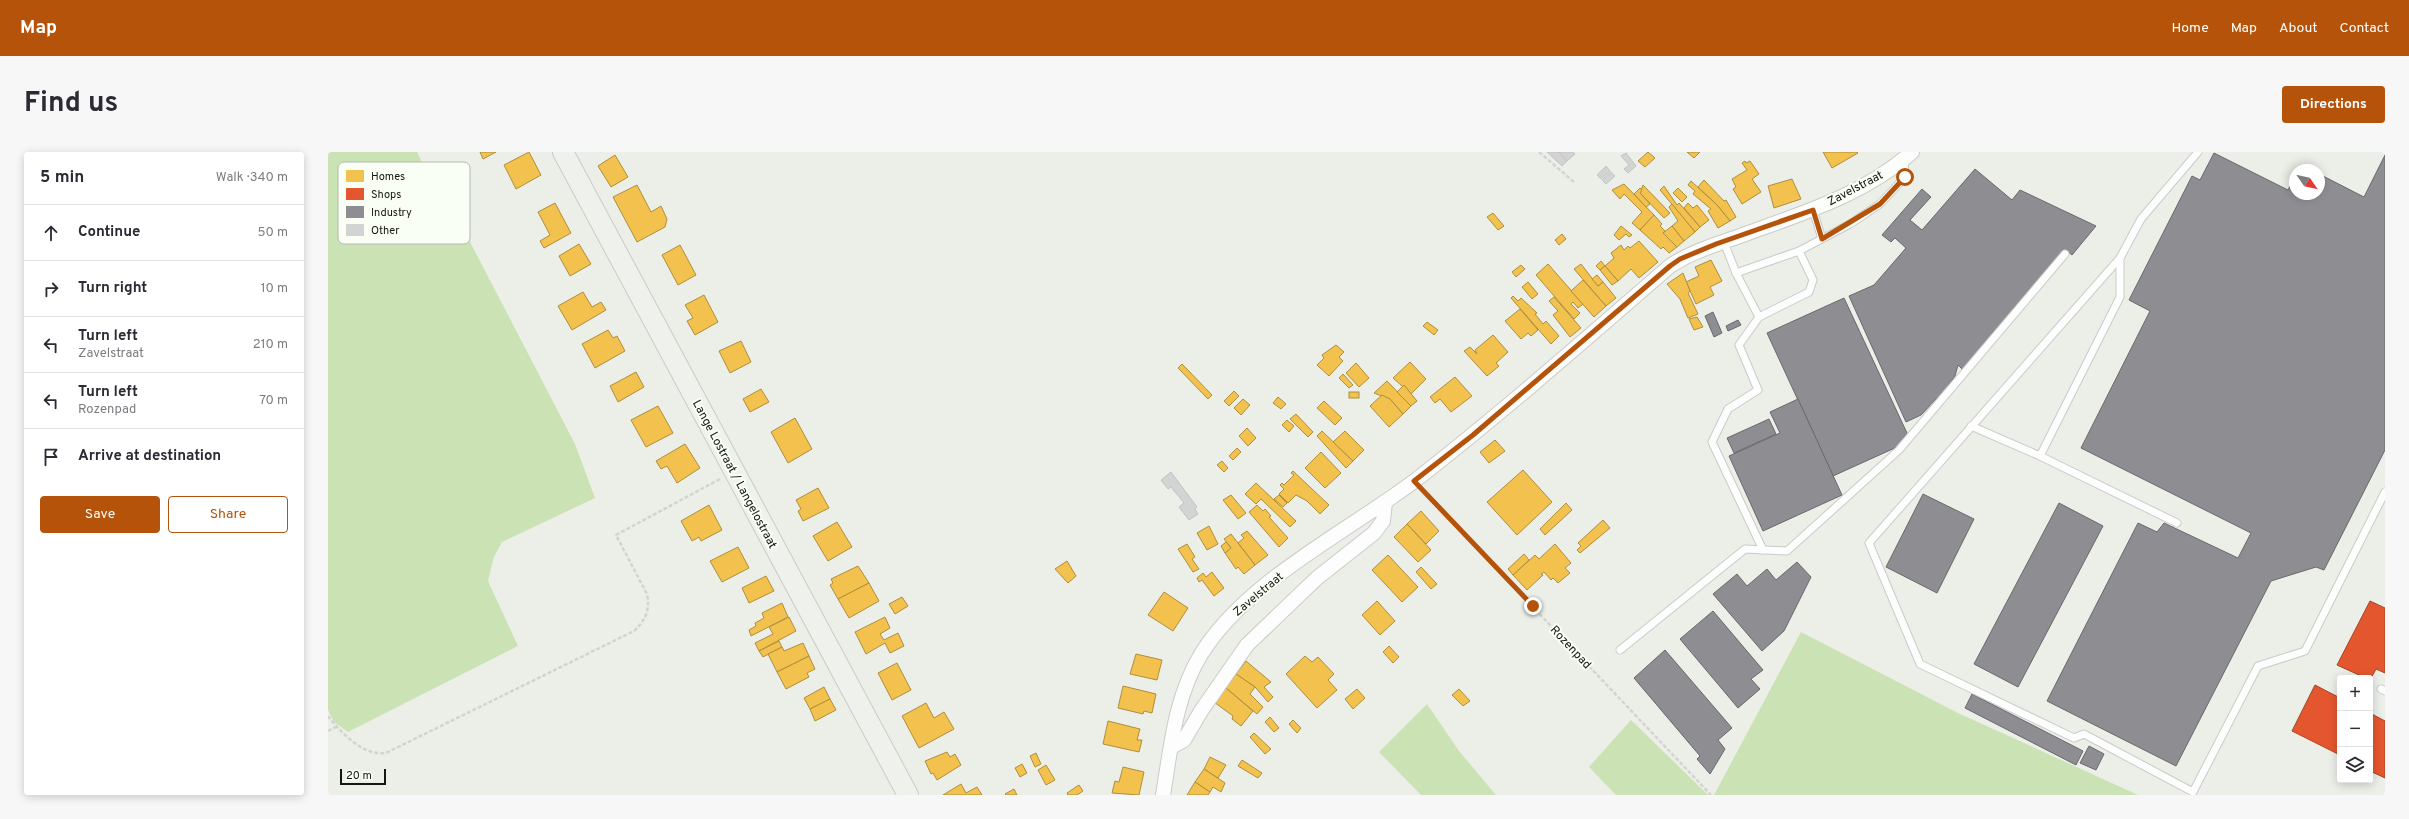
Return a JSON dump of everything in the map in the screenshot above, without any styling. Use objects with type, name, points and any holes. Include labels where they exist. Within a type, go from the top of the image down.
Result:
[{"type":"street","name":"Lange Lostraat / Langelostraat","points":[[564,152],[908,795]]},
{"type":"street","name":"Zavelstraat","points":[[1163,795],[1181,696],[1200,656],[1224,623],[1238,608],[1263,588],[1414,481],[1473,435],[1680,259],[1813,210],[1866,185],[1908,156]]},
{"type":"street","points":[[1171,747],[1184,740],[1200,711],[1247,645],[1317,578],[1374,533],[1383,521],[1385,502]]},
{"type":"lane","points":[[2198,152],[2141,219],[2120,258],[1869,543],[1920,664],[2074,738],[2084,734],[2193,792],[2258,666],[2305,651],[2385,492]]},
{"type":"lane","points":[[1736,273],[1800,251],[1880,204],[1905,177],[1908,156]]},
{"type":"lane","points":[[1813,210],[1822,239]]},
{"type":"lane","points":[[1724,242],[1736,273],[1758,317]]},
{"type":"lane","points":[[1763,550],[1712,442],[1728,409],[1758,390],[1739,345],[1758,317],[1809,292],[1814,280],[1800,251]]},
{"type":"lane","points":[[1620,650],[1745,549],[1787,551],[1899,450],[2065,254]]},
{"type":"lane","points":[[2040,456],[2120,297],[2120,258]]},
{"type":"lane","points":[[1971,426],[2040,456],[2177,523]]},
{"type":"path","points":[[1538,152],[1574,182]]},
{"type":"path","points":[[328,716],[336,727],[367,752],[377,754],[386,753],[634,631],[645,620],[649,602],[647,594],[616,535],[734,472]]},
{"type":"path","name":"Rozenpad","points":[[1414,481],[1711,795]]},
{"type":"path","points":[[328,730],[336,727]]},
{"type":"green space","points":[[328,152],[417,152],[422,162],[338,162],[338,244],[470,244],[470,242],[575,444],[595,498],[502,542],[494,557],[488,581],[518,646],[348,732],[334,722],[328,710]]},
{"type":"green space","points":[[1801,632],[1958,713],[2138,795],[1714,795]]},
{"type":"green space","points":[[1427,704],[1459,751],[1496,795],[1421,795],[1379,752]]},
{"type":"green space","points":[[1631,720],[1708,795],[1616,795],[1589,767]]},
{"type":"building: Homes","points":[[480,152],[496,152],[483,159]]},
{"type":"building: Homes","points":[[529,152],[541,175],[516,189],[504,165]]},
{"type":"building: Homes","points":[[1648,152],[1655,158],[1645,167],[1638,161]]},
{"type":"building: Homes","points":[[1687,152],[1700,152],[1694,158]]},
{"type":"building: Homes","points":[[1823,152],[1857,152],[1858,153],[1832,168]]},
{"type":"building: Homes","points":[[615,155],[628,177],[611,187],[598,166]]},
{"type":"building: Homes","points":[[1745,161],[1746,163],[1750,161],[1759,174],[1752,179],[1761,192],[1742,204],[1733,189],[1736,187],[1732,179],[1747,170],[1742,163]]},
{"type":"building: Homes","points":[[1792,179],[1801,199],[1774,208],[1768,186]]},
{"type":"building: Homes","points":[[1704,180],[1724,201],[1726,200],[1736,217],[1730,221],[1717,205],[1698,187]]},
{"type":"building: Homes","points":[[1691,181],[1717,205],[1730,221],[1718,228],[1708,211],[1711,209],[1693,194],[1695,191],[1688,185]]},
{"type":"building: Homes","points":[[1624,184],[1654,215],[1640,230],[1632,223],[1642,212],[1624,194],[1620,199],[1612,190]]},
{"type":"building: Homes","points":[[637,185],[651,212],[661,206],[667,219],[665,227],[637,242],[613,197]]},
{"type":"building: Homes","points":[[1643,185],[1670,213],[1664,218],[1640,193]]},
{"type":"building: Homes","points":[[1664,186],[1677,205],[1679,203],[1700,227],[1695,232],[1660,190]]},
{"type":"building: Homes","points":[[1640,188],[1642,190],[1640,193],[1650,204],[1646,207],[1634,194]]},
{"type":"building: Homes","points":[[1678,188],[1687,197],[1682,202],[1673,193]]},
{"type":"building: Homes","points":[[555,203],[571,233],[544,248],[540,241],[550,235],[538,212]]},
{"type":"building: Homes","points":[[1688,203],[1693,208],[1697,205],[1709,220],[1700,227],[1684,208]]},
{"type":"building: Homes","points":[[1672,204],[1695,232],[1684,241],[1672,226],[1678,221],[1669,207]]},
{"type":"building: Homes","points":[[1493,213],[1504,226],[1498,230],[1487,217]]},
{"type":"building: Homes","points":[[1654,215],[1662,224],[1660,226],[1665,231],[1663,233],[1677,247],[1669,253],[1663,247],[1661,249],[1640,230]]},
{"type":"building: Homes","points":[[1621,226],[1632,235],[1629,237],[1626,234],[1619,240],[1614,235]]},
{"type":"building: Homes","points":[[1672,226],[1684,241],[1677,247],[1663,233]]},
{"type":"building: Homes","points":[[1562,234],[1566,239],[1559,245],[1555,240]]},
{"type":"building: Homes","points":[[1639,241],[1658,262],[1639,278],[1631,269],[1618,281],[1605,266],[1614,258],[1611,253],[1621,245],[1624,250],[1628,246],[1630,248]]},
{"type":"building: Homes","points":[[579,244],[591,264],[570,276],[559,256]]},
{"type":"building: Homes","points":[[680,245],[696,275],[678,285],[662,255]]},
{"type":"building: Homes","points":[[1711,260],[1722,281],[1710,287],[1714,295],[1696,304],[1686,282],[1699,276],[1695,267]]},
{"type":"building: Homes","points":[[1601,261],[1605,266],[1600,270],[1596,266]]},
{"type":"building: Homes","points":[[1548,264],[1583,304],[1578,308],[1573,302],[1571,304],[1580,313],[1574,319],[1536,275]]},
{"type":"building: Homes","points":[[1581,264],[1598,286],[1603,282],[1616,298],[1606,306],[1574,269]]},
{"type":"building: Homes","points":[[1521,265],[1525,269],[1516,277],[1512,272]]},
{"type":"building: Homes","points":[[1605,266],[1618,281],[1612,285],[1600,270]]},
{"type":"building: Homes","points":[[1683,273],[1690,291],[1688,293],[1698,314],[1688,318],[1680,299],[1667,284]]},
{"type":"building: Homes","points":[[1597,275],[1603,282],[1598,286],[1592,279]]},
{"type":"building: Homes","points":[[1583,280],[1606,306],[1594,317],[1571,291]]},
{"type":"building: Homes","points":[[1528,282],[1538,294],[1532,299],[1522,287]]},
{"type":"building: Homes","points":[[583,292],[592,307],[601,302],[606,310],[572,330],[558,306]]},
{"type":"building: Homes","points":[[704,295],[718,322],[695,335],[687,321],[693,318],[685,305]]},
{"type":"building: Homes","points":[[1513,296],[1518,301],[1521,298],[1537,313],[1535,314],[1543,324],[1546,321],[1559,336],[1551,344],[1511,298]]},
{"type":"building: Homes","points":[[1554,297],[1581,328],[1570,337],[1553,315],[1558,311],[1549,301]]},
{"type":"building: Homes","points":[[1520,309],[1538,330],[1531,336],[1528,333],[1521,339],[1505,321]]},
{"type":"building: Homes","points":[[1697,317],[1703,327],[1694,330],[1689,319]]},
{"type":"building: Homes","points":[[1427,322],[1438,330],[1434,335],[1423,326]]},
{"type":"building: Homes","points":[[608,330],[613,338],[617,336],[625,351],[595,368],[582,344]]},
{"type":"building: Homes","points":[[1493,335],[1508,352],[1496,363],[1499,366],[1487,376],[1464,351],[1470,347],[1477,354],[1475,350]]},
{"type":"building: Homes","points":[[741,341],[751,362],[730,373],[719,351]]},
{"type":"building: Homes","points":[[1336,345],[1344,352],[1339,357],[1343,361],[1329,376],[1317,365],[1324,358],[1322,355]]},
{"type":"building: Homes","points":[[1410,362],[1426,379],[1411,394],[1393,378]]},
{"type":"building: Homes","points":[[1356,363],[1369,378],[1359,387],[1346,373]]},
{"type":"building: Homes","points":[[1182,364],[1212,395],[1208,399],[1178,368]]},
{"type":"building: Homes","points":[[636,372],[644,387],[618,402],[610,386]]},
{"type":"building: Homes","points":[[1343,374],[1353,385],[1349,388],[1339,378]]},
{"type":"building: Homes","points":[[1455,377],[1472,396],[1451,412],[1440,399],[1435,403],[1430,397]]},
{"type":"building: Homes","points":[[1387,381],[1411,406],[1403,414],[1390,399],[1374,393]]},
{"type":"building: Homes","points":[[1404,385],[1417,401],[1411,406],[1397,392]]},
{"type":"building: Homes","points":[[761,389],[769,402],[750,412],[743,399]]},
{"type":"building: Homes","points":[[1234,391],[1239,396],[1229,406],[1224,401]]},
{"type":"building: Homes","points":[[1349,392],[1359,392],[1359,398],[1349,398]]},
{"type":"building: Homes","points":[[1382,395],[1390,399],[1403,414],[1389,427],[1370,406]]},
{"type":"building: Homes","points":[[1278,397],[1286,404],[1281,409],[1273,403]]},
{"type":"building: Homes","points":[[1243,399],[1250,405],[1241,415],[1234,408]]},
{"type":"building: Homes","points":[[1324,401],[1342,418],[1335,425],[1317,408]]},
{"type":"building: Homes","points":[[658,406],[673,433],[646,447],[631,420]]},
{"type":"building: Homes","points":[[1296,414],[1313,432],[1308,437],[1290,419]]},
{"type":"building: Homes","points":[[795,418],[812,449],[788,463],[771,432]]},
{"type":"building: Homes","points":[[1287,420],[1294,426],[1289,432],[1282,425]]},
{"type":"building: Homes","points":[[1247,428],[1256,438],[1248,446],[1239,436]]},
{"type":"building: Homes","points":[[1322,431],[1353,461],[1346,468],[1317,436]]},
{"type":"building: Homes","points":[[1345,431],[1364,450],[1353,461],[1333,442]]},
{"type":"building: Homes","points":[[1495,440],[1505,451],[1489,463],[1480,452]]},
{"type":"building: Homes","points":[[685,444],[700,468],[677,483],[667,466],[661,469],[656,461]]},
{"type":"building: Homes","points":[[1237,448],[1241,452],[1233,460],[1229,456]]},
{"type":"building: Homes","points":[[1321,452],[1341,473],[1325,488],[1305,468]]},
{"type":"building: Homes","points":[[1222,461],[1228,468],[1224,472],[1217,465]]},
{"type":"building: Homes","points":[[1523,470],[1552,502],[1517,535],[1487,502]]},
{"type":"building: Homes","points":[[1293,471],[1329,505],[1320,514],[1307,501],[1296,495],[1288,503],[1279,494],[1284,489],[1280,485],[1282,483],[1284,485],[1294,475],[1291,473]]},
{"type":"building: Homes","points":[[1256,483],[1296,521],[1290,527],[1261,499],[1256,504],[1245,494]]},
{"type":"building: Homes","points":[[818,488],[829,508],[803,521],[798,511],[801,509],[796,500]]},
{"type":"building: Homes","points":[[1231,495],[1246,513],[1238,519],[1223,500]]},
{"type":"building: Homes","points":[[1279,495],[1287,503],[1283,507],[1274,499]]},
{"type":"building: Homes","points":[[1566,503],[1572,510],[1545,535],[1540,529]]},
{"type":"building: Homes","points":[[709,505],[722,530],[701,541],[699,537],[692,541],[681,521]]},
{"type":"building: Homes","points":[[1257,505],[1263,511],[1265,509],[1271,516],[1269,517],[1288,538],[1279,547],[1249,512]]},
{"type":"building: Homes","points":[[1421,511],[1439,531],[1426,544],[1407,524]]},
{"type":"building: Homes","points":[[1603,520],[1610,528],[1580,553],[1577,550],[1581,546],[1578,543]]},
{"type":"building: Homes","points":[[837,522],[852,547],[828,561],[813,536]]},
{"type":"building: Homes","points":[[1407,524],[1431,550],[1418,562],[1394,537]]},
{"type":"building: Homes","points":[[1209,526],[1218,544],[1207,550],[1197,533]]},
{"type":"building: Homes","points":[[1247,531],[1268,555],[1255,565],[1238,543],[1244,538],[1241,535]]},
{"type":"building: Homes","points":[[1231,534],[1255,565],[1244,574],[1238,567],[1236,569],[1225,553],[1231,548],[1224,539]]},
{"type":"building: Homes","points":[[1226,542],[1231,548],[1225,553],[1221,546]]},
{"type":"building: Homes","points":[[1187,544],[1195,557],[1192,559],[1199,569],[1193,572],[1178,549]]},
{"type":"building: Homes","points":[[1555,544],[1571,563],[1565,568],[1570,573],[1558,583],[1553,578],[1551,580],[1544,572],[1541,574],[1543,575],[1527,590],[1513,575],[1535,555],[1539,559]]},
{"type":"building: Homes","points":[[738,547],[749,568],[722,582],[710,561]]},
{"type":"building: Homes","points":[[1524,554],[1529,560],[1513,575],[1508,569]]},
{"type":"building: Homes","points":[[1388,555],[1418,587],[1402,602],[1372,570]]},
{"type":"building: Homes","points":[[1067,561],[1076,576],[1068,583],[1055,569]]},
{"type":"building: Homes","points":[[858,566],[869,583],[838,599],[830,585],[833,583],[831,579]]},
{"type":"building: Homes","points":[[1421,567],[1437,584],[1431,589],[1416,572]]},
{"type":"building: Homes","points":[[1212,572],[1224,588],[1214,596],[1202,580],[1199,582],[1197,578],[1203,573],[1206,577]]},
{"type":"building: Homes","points":[[766,576],[774,591],[749,603],[742,588]]},
{"type":"building: Homes","points":[[869,583],[879,601],[849,618],[838,599]]},
{"type":"building: Homes","points":[[1164,592],[1188,608],[1173,631],[1148,615]]},
{"type":"building: Homes","points":[[902,597],[908,606],[895,614],[889,604]]},
{"type":"building: Homes","points":[[1377,601],[1395,621],[1380,635],[1362,615]]},
{"type":"building: Homes","points":[[782,603],[788,617],[751,636],[749,630],[756,626],[755,623],[764,618],[762,613]]},
{"type":"building: Homes","points":[[789,617],[796,631],[759,651],[755,643],[773,634],[769,627]]},
{"type":"building: Homes","points":[[885,617],[890,628],[880,634],[884,640],[898,633],[904,646],[890,653],[885,643],[866,654],[855,632]]},
{"type":"building: Homes","points":[[779,641],[782,647],[763,657],[759,651]]},
{"type":"building: Homes","points":[[803,643],[809,656],[777,672],[768,654],[782,647],[784,651]]},
{"type":"building: Homes","points":[[1389,646],[1399,657],[1393,663],[1383,652]]},
{"type":"building: Homes","points":[[1136,654],[1162,660],[1157,680],[1130,674]]},
{"type":"building: Homes","points":[[809,656],[815,669],[807,673],[809,677],[786,689],[777,672]]},
{"type":"building: Homes","points":[[1305,656],[1312,662],[1318,657],[1334,674],[1328,680],[1337,690],[1317,708],[1286,674]]},
{"type":"building: Homes","points":[[1246,661],[1271,682],[1264,687],[1273,697],[1268,702],[1255,687],[1236,674]]},
{"type":"building: Homes","points":[[897,663],[911,690],[892,700],[878,673]]},
{"type":"building: Homes","points":[[1236,674],[1255,687],[1250,694],[1263,707],[1257,714],[1226,688]]},
{"type":"building: Homes","points":[[1123,686],[1156,694],[1152,713],[1144,711],[1143,714],[1118,708]]},
{"type":"building: Homes","points":[[824,687],[830,699],[810,709],[804,698]]},
{"type":"building: Homes","points":[[1226,688],[1253,711],[1241,726],[1232,719],[1233,716],[1214,702]]},
{"type":"building: Homes","points":[[1357,689],[1365,698],[1353,709],[1345,699]]},
{"type":"building: Homes","points":[[1459,689],[1470,701],[1463,706],[1452,695]]},
{"type":"building: Homes","points":[[830,699],[836,710],[815,721],[810,709]]},
{"type":"building: Homes","points":[[926,703],[934,718],[944,712],[954,729],[919,748],[902,716]]},
{"type":"building: Homes","points":[[1270,717],[1279,728],[1274,732],[1265,722]]},
{"type":"building: Homes","points":[[1293,720],[1301,728],[1297,733],[1289,724]]},
{"type":"building: Homes","points":[[1108,721],[1140,729],[1137,740],[1142,740],[1139,752],[1103,744]]},
{"type":"building: Homes","points":[[1254,733],[1271,749],[1265,754],[1250,737]]},
{"type":"building: Homes","points":[[947,752],[950,757],[955,754],[961,765],[937,780],[933,773],[931,774],[925,761]]},
{"type":"building: Homes","points":[[1036,753],[1041,764],[1035,767],[1030,756]]},
{"type":"building: Homes","points":[[1210,757],[1226,765],[1218,778],[1204,769]]},
{"type":"building: Homes","points":[[1242,760],[1262,773],[1258,778],[1238,766]]},
{"type":"building: Homes","points":[[1022,764],[1027,773],[1020,777],[1015,768]]},
{"type":"building: Homes","points":[[1046,765],[1055,780],[1046,785],[1038,770]]},
{"type":"building: Homes","points":[[1123,767],[1144,772],[1139,795],[1112,793],[1115,781],[1119,782]]},
{"type":"building: Homes","points":[[1204,769],[1225,783],[1221,792],[1213,787],[1210,792],[1195,782]]},
{"type":"building: Homes","points":[[1195,782],[1210,792],[1208,795],[1187,795]]},
{"type":"building: Homes","points":[[961,784],[966,793],[977,787],[982,795],[943,795]]},
{"type":"building: Homes","points":[[1079,785],[1083,791],[1077,795],[1068,795],[1067,793]]},
{"type":"building: Homes","points":[[1014,789],[1017,795],[1005,794]]},
{"type":"building: Shops","points":[[2370,601],[2385,608],[2385,673],[2376,669],[2373,675],[2359,675],[2337,665]]},
{"type":"building: Shops","points":[[2315,685],[2337,696],[2337,754],[2292,731]]},
{"type":"building: Shops","points":[[2373,715],[2385,721],[2385,778],[2373,772]]},
{"type":"building: Industry","points":[[2214,153],[2288,190],[2289,188],[2289,200],[2325,200],[2325,177],[2364,197],[2385,155],[2385,450],[2324,570],[2316,567],[2271,581],[2176,766],[2047,701],[2138,523],[2157,532],[2164,523],[2238,558],[2251,533],[2081,448],[2150,311],[2129,300],[2192,176],[2200,180]]},
{"type":"building: Industry","points":[[1975,169],[2012,200],[2020,190],[2096,226],[2072,255],[2066,250],[1963,370],[1958,365],[1955,376],[1939,398],[1936,399],[1921,415],[1906,422],[1849,296],[1874,285],[1906,248],[1895,238],[1891,242],[1882,235],[1922,189],[1931,197],[1910,220],[1922,230]]},
{"type":"building: Industry","points":[[1844,298],[1907,433],[1897,447],[1833,476],[1767,333]]},
{"type":"building: Industry","points":[[1713,312],[1722,333],[1714,337],[1705,316]]},
{"type":"building: Industry","points":[[1738,320],[1741,325],[1728,331],[1726,326]]},
{"type":"building: Industry","points":[[1798,399],[1842,495],[1763,531],[1729,456],[1780,433],[1770,412]]},
{"type":"building: Industry","points":[[1769,419],[1776,434],[1734,453],[1727,438]]},
{"type":"building: Industry","points":[[1923,494],[1974,519],[1937,593],[1886,567]]},
{"type":"building: Industry","points":[[2059,503],[2103,526],[2018,687],[1974,664]]},
{"type":"building: Industry","points":[[1797,562],[1811,577],[1784,631],[1762,651],[1713,594],[1737,574],[1747,586],[1767,569],[1776,580]]},
{"type":"building: Industry","points":[[1713,611],[1763,670],[1751,679],[1760,689],[1738,708],[1680,639]]},
{"type":"building: Industry","points":[[1665,650],[1732,728],[1718,740],[1725,749],[1710,774],[1697,759],[1700,756],[1634,678]]},
{"type":"building: Industry","points":[[1972,694],[2083,751],[2076,765],[1965,708]]},
{"type":"building: Industry","points":[[2089,746],[2104,754],[2096,770],[2080,763]]},
{"type":"building: Other","points":[[1547,152],[1559,152],[1567,161],[1562,166]]},
{"type":"building: Other","points":[[1559,152],[1573,152],[1575,154],[1567,161]]},
{"type":"building: Other","points":[[1626,153],[1636,166],[1628,173],[1624,169],[1629,165],[1621,156]]},
{"type":"building: Other","points":[[1606,166],[1610,171],[1601,179],[1597,175]]},
{"type":"building: Other","points":[[1611,172],[1615,176],[1606,184],[1602,180]]},
{"type":"building: Other","points":[[1171,472],[1197,507],[1195,509],[1198,514],[1189,520],[1179,507],[1184,503],[1171,487],[1168,489],[1161,480]]},
{"type":"route","points":[[1533,606],[1489,563],[1414,481],[1473,435],[1680,259],[1716,244],[1813,210],[1822,239],[1850,224],[1880,204],[1905,177]]}]
